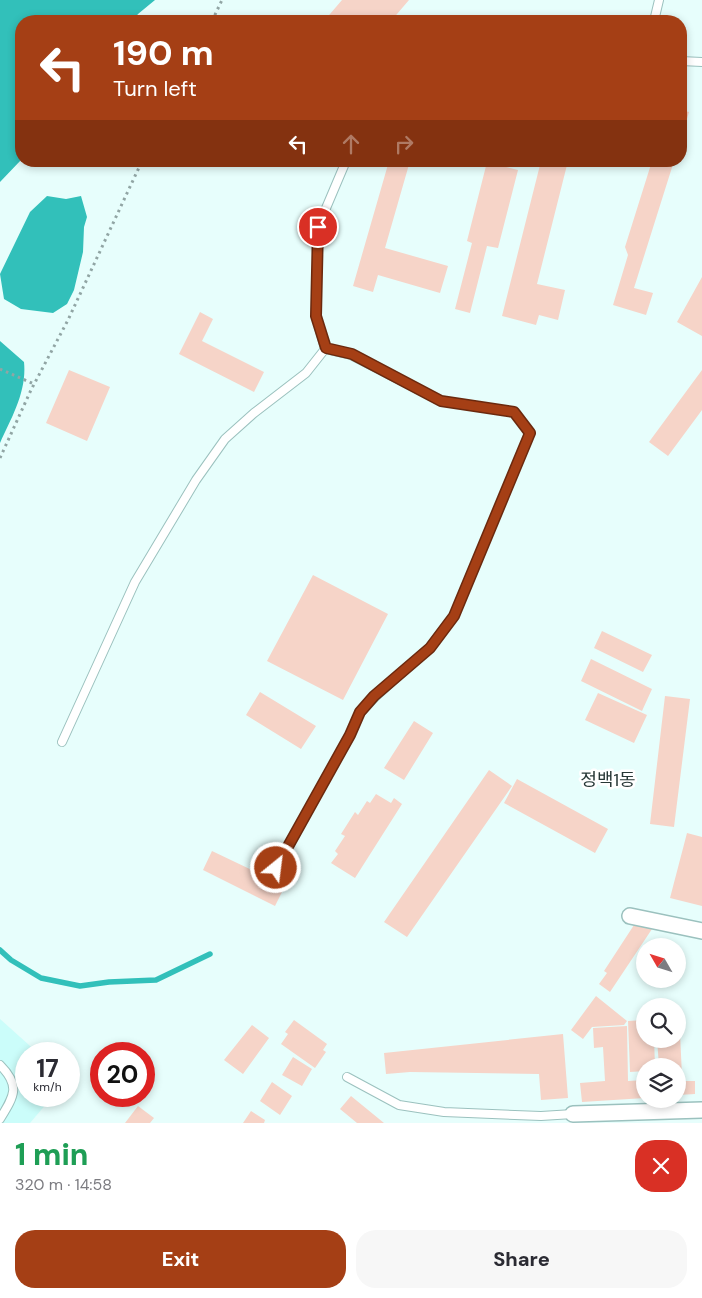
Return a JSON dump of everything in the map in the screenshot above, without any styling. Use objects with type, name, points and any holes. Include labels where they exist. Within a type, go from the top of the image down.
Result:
[{"type":"street","points":[[630,916],[702,931]]},
{"type":"street","points":[[573,1114],[702,1110]]},
{"type":"lane","points":[[655,15],[659,0]]},
{"type":"lane","points":[[687,61],[702,62]]},
{"type":"lane","points":[[326,348],[316,316],[318,227],[343,167]]},
{"type":"lane","points":[[62,742],[135,582],[196,480],[225,439],[306,373],[326,348]]},
{"type":"lane","points":[[276,868],[350,735],[360,712],[374,696],[430,648],[454,616],[530,433],[514,412],[441,401],[352,354],[326,348]]},
{"type":"lane","points":[[0,1065],[11,1076],[14,1090],[11,1102],[0,1119]]},
{"type":"lane","points":[[347,1077],[399,1105],[444,1112],[541,1116],[573,1114]]},
{"type":"path","points":[[215,15],[222,0]]},
{"type":"path","points":[[0,458],[34,384],[68,320],[139,167]]},
{"type":"path","points":[[0,369],[34,384]]},
{"type":"shaded area","points":[[0,1019],[26,1042],[15,1042],[15,1107],[44,1107],[30,1123],[0,1123]]},
{"type":"water","points":[[0,0],[155,0],[137,15],[15,15],[15,166],[0,182]]},
{"type":"water","points":[[47,196],[66,199],[81,196],[87,217],[84,227],[83,252],[74,290],[67,304],[53,313],[21,309],[4,299],[0,274],[30,212]]},
{"type":"water","points":[[0,341],[24,362],[24,373],[18,404],[0,443]]},
{"type":"building","points":[[342,0],[409,0],[396,15],[329,15]]},
{"type":"building","points":[[387,167],[408,167],[385,248],[448,266],[440,293],[378,275],[373,292],[353,286]]},
{"type":"building","points":[[486,167],[506,167],[518,170],[498,248],[487,246],[470,313],[455,309],[472,243],[467,241]]},
{"type":"building","points":[[539,167],[566,167],[537,284],[565,290],[558,320],[539,315],[536,325],[502,316]]},
{"type":"building","points":[[650,167],[672,167],[634,288],[653,293],[646,315],[613,305],[628,255],[625,247]]},
{"type":"building","points":[[702,277],[702,336],[677,322]]},
{"type":"building","points":[[200,312],[213,319],[202,341],[264,372],[254,392],[179,354]]},
{"type":"building","points":[[69,370],[110,387],[87,441],[46,423]]},
{"type":"building","points":[[702,370],[702,410],[668,456],[649,442]]},
{"type":"building","points":[[313,575],[388,614],[343,700],[267,661]]},
{"type":"building","points":[[602,631],[652,655],[643,672],[594,648]]},
{"type":"building","points":[[591,659],[652,689],[642,711],[581,681]]},
{"type":"building","points":[[260,692],[316,726],[301,749],[246,715]]},
{"type":"building","points":[[598,693],[647,715],[634,743],[585,720]]},
{"type":"building","points":[[665,696],[690,699],[674,827],[650,824]]},
{"type":"building","points":[[414,721],[433,733],[404,780],[384,768]]},
{"type":"building","points":[[489,770],[512,786],[407,937],[384,922]]},
{"type":"building","points":[[517,779],[608,829],[595,853],[504,803]]},
{"type":"building","points":[[376,794],[391,803],[394,798],[402,804],[355,878],[331,863],[338,854],[335,851],[345,836],[341,834],[355,812],[358,815],[367,801],[370,803]]},
{"type":"building","points":[[687,833],[702,837],[702,906],[670,898]]},
{"type":"building","points":[[212,851],[285,886],[275,906],[203,870]]},
{"type":"building","points":[[634,925],[652,929],[646,938],[636,938],[636,953],[610,992],[599,984],[607,973],[604,971]]},
{"type":"building","points":[[596,996],[627,1021],[624,1025],[592,1027],[583,1039],[571,1030]]},
{"type":"building","points":[[294,1020],[327,1044],[323,1050],[326,1052],[315,1068],[281,1044],[288,1034],[285,1032]]},
{"type":"building","points":[[628,1021],[636,1021],[636,1048],[654,1048],[655,1058],[636,1058],[636,1072],[630,1072]]},
{"type":"building","points":[[252,1025],[269,1038],[243,1074],[224,1060]]},
{"type":"building","points":[[627,1026],[628,1081],[636,1081],[636,1099],[582,1102],[580,1083],[605,1081],[603,1047],[594,1048],[593,1028]]},
{"type":"building","points":[[563,1034],[568,1098],[541,1100],[539,1074],[410,1072],[386,1074],[384,1053]]},
{"type":"building","points":[[658,1048],[681,1048],[681,1058],[658,1058]]},
{"type":"building","points":[[293,1057],[312,1069],[302,1086],[282,1075]]},
{"type":"building","points":[[686,1081],[695,1081],[695,1094],[686,1095]]},
{"type":"building","points":[[272,1082],[292,1096],[280,1115],[260,1101]]},
{"type":"building","points":[[351,1096],[384,1123],[357,1123],[340,1109]]},
{"type":"building","points":[[137,1107],[154,1118],[150,1123],[125,1123]]},
{"type":"building","points":[[251,1111],[265,1120],[264,1123],[243,1123]]},
{"type":"waterway","points":[[0,950],[11,960],[41,978],[80,986],[109,982],[156,980],[210,954]]},
{"type":"district","name":"정백1동","points":[[608,780]]},
{"type":"route","points":[[276,868],[350,735],[360,712],[374,696],[430,648],[454,616],[530,433],[514,412],[441,401],[352,354],[326,348],[316,316],[318,227]]}]
